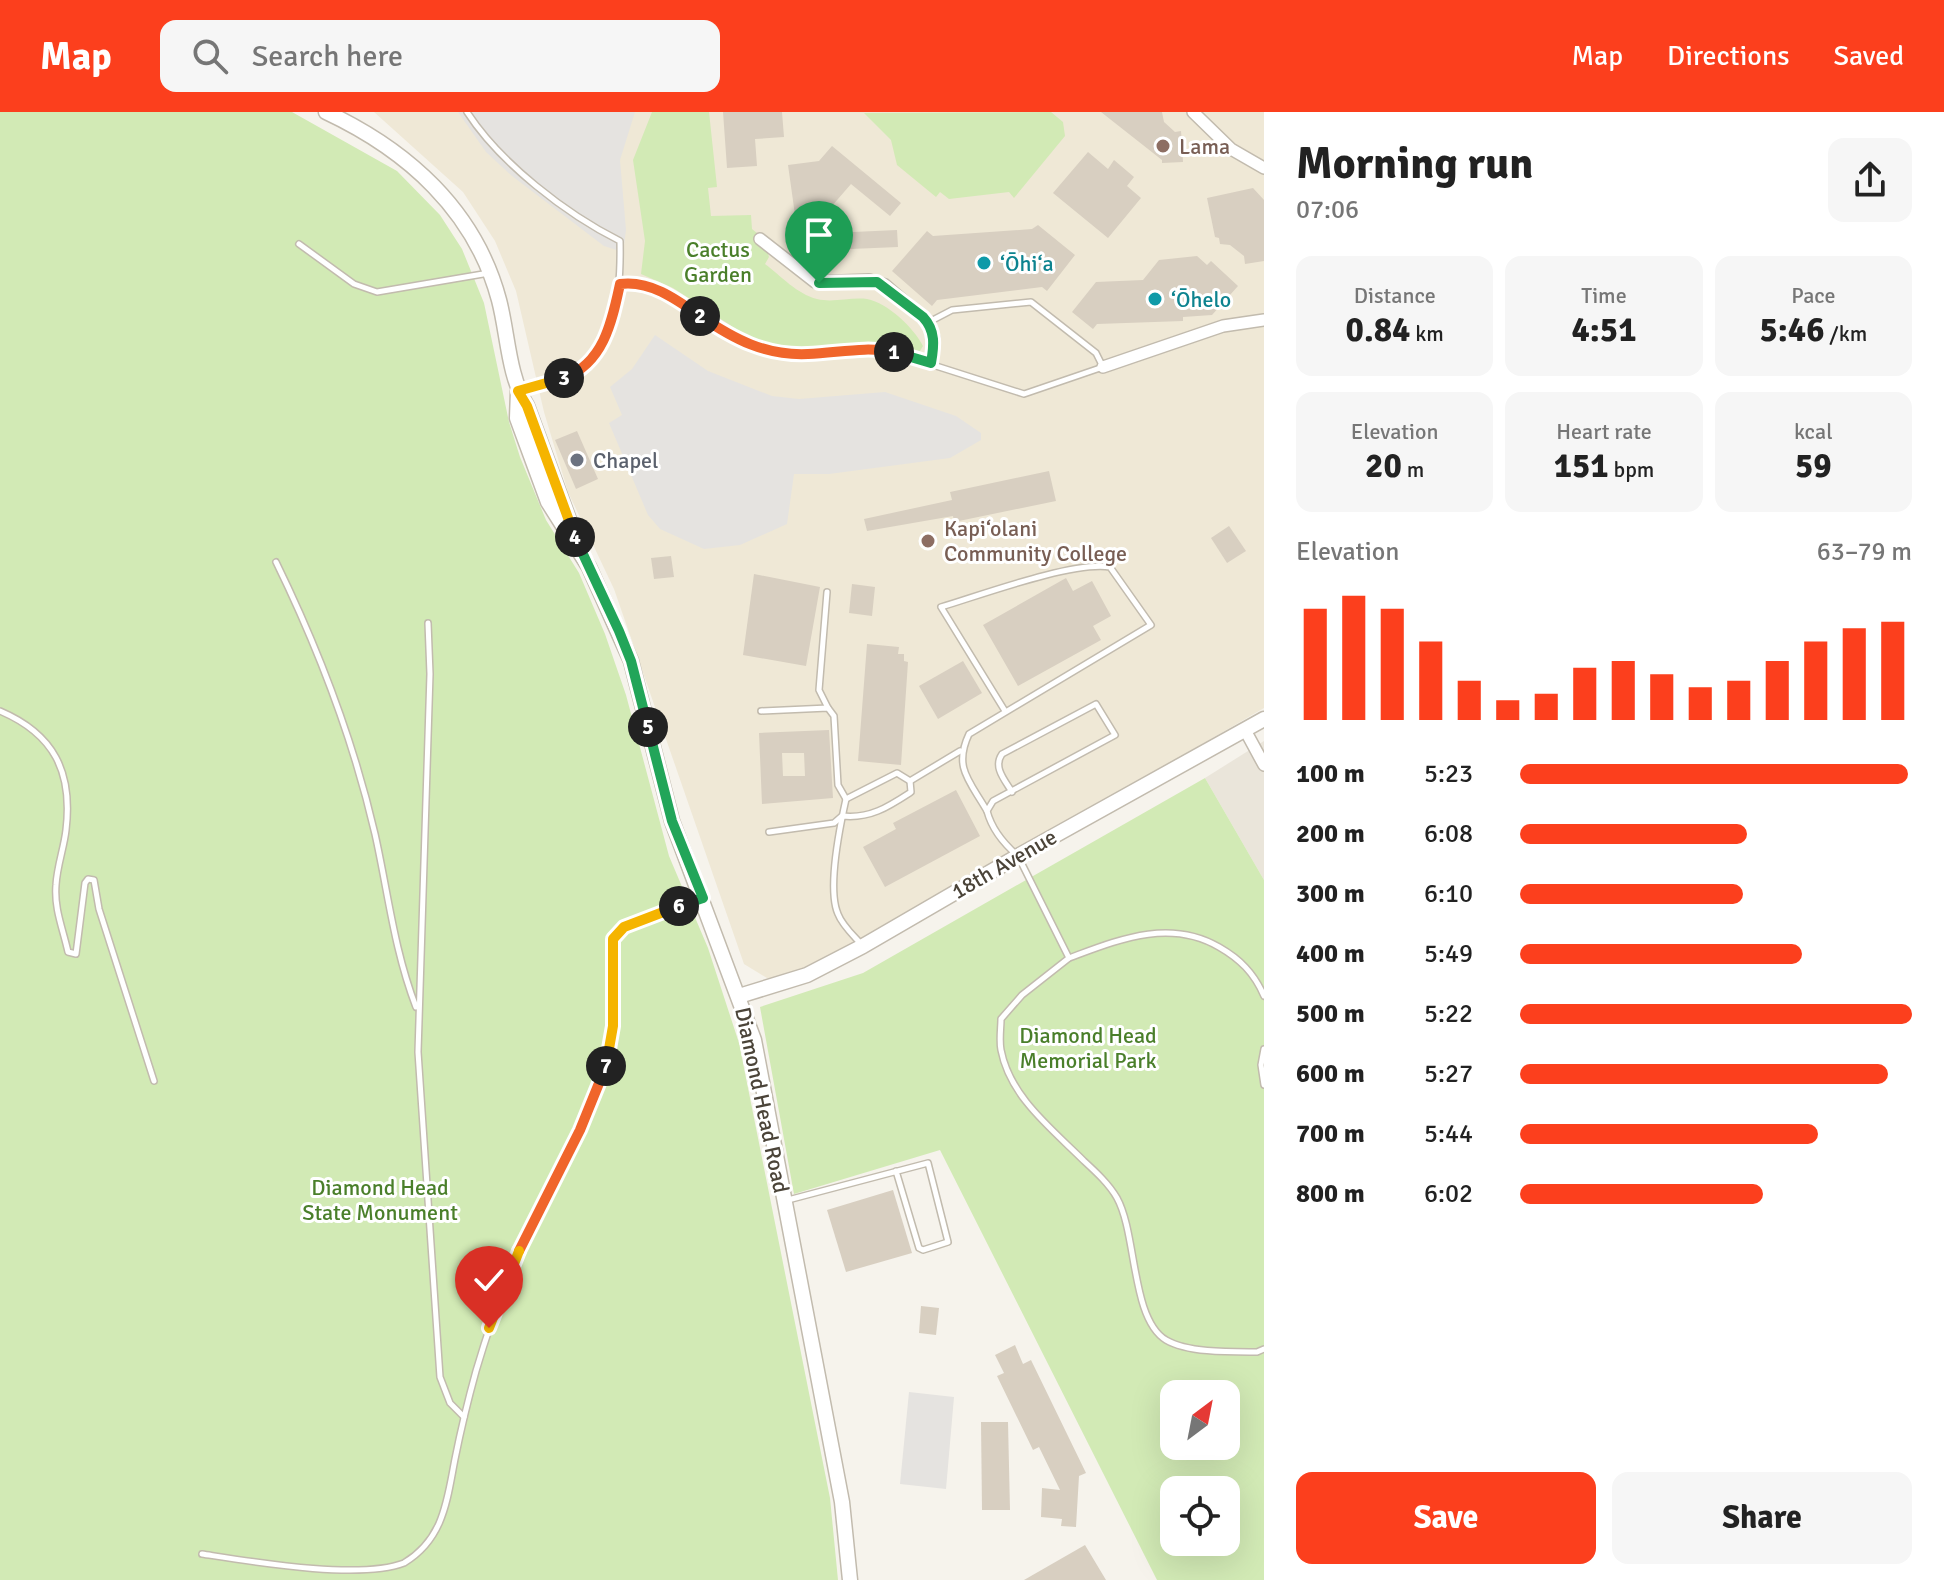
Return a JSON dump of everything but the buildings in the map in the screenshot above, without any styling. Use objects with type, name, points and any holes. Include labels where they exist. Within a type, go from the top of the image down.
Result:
[{"type":"street","name":"Diamond Head Road","points":[[326,112],[388,146],[423,173],[465,223],[490,273],[518,391],[517,418],[548,502],[604,596],[631,661],[672,821],[754,1040],[842,1502],[850,1580]]},
{"type":"street","points":[[1193,112],[1231,149],[1264,168]]},
{"type":"street","points":[[760,239],[815,282],[869,280],[885,285],[929,323],[934,339],[931,363]]},
{"type":"street","points":[[1103,367],[1223,326],[1264,320]]},
{"type":"street","name":"18th Avenue","points":[[739,996],[807,975],[863,946],[1264,719]]},
{"type":"street","points":[[1245,730],[1264,765]]},
{"type":"lane","points":[[467,112],[508,162],[543,190],[620,241],[620,284],[612,321],[602,344],[590,361],[570,376],[518,391]]},
{"type":"lane","points":[[299,244],[354,284],[377,292],[490,273]]},
{"type":"lane","points":[[620,284],[632,282],[663,293],[740,341],[771,352],[811,354],[872,348],[931,363],[1024,394],[1103,367],[1096,353],[1031,302],[952,310],[929,323]]},
{"type":"lane","points":[[276,562],[315,647],[348,737],[375,834],[397,950],[418,1011]]},
{"type":"lane","points":[[1005,711],[941,607],[1069,570],[1095,564],[1110,567],[1151,625],[969,734],[961,751],[960,763],[1004,844],[1018,856],[1069,958]]},
{"type":"lane","points":[[827,592],[819,690],[834,716],[838,785],[846,799],[835,907],[839,918],[863,946]]},
{"type":"lane","points":[[428,623],[430,674],[418,1052],[440,1377],[450,1403],[464,1417]]},
{"type":"lane","points":[[987,811],[993,801],[1012,792],[1115,735],[1096,704],[1002,754],[997,761],[998,768],[1012,792]]},
{"type":"lane","points":[[761,711],[828,708]]},
{"type":"lane","points":[[0,711],[36,730],[59,760],[65,784],[67,820],[56,886],[60,928],[68,952],[76,954],[85,883],[88,879],[94,880],[99,909],[154,1081]]},
{"type":"lane","points":[[910,781],[961,751]]},
{"type":"lane","points":[[846,799],[897,773],[910,781]]},
{"type":"lane","points":[[769,832],[834,823],[842,816],[877,813],[911,792],[910,781]]},
{"type":"lane","points":[[202,1554],[338,1577],[387,1571],[422,1549],[442,1521],[464,1417],[505,1284],[536,1212],[580,1130],[606,1066],[613,1026],[613,939],[624,927],[703,898]]},
{"type":"lane","points":[[1264,996],[1255,977],[1234,956],[1206,940],[1176,932],[1147,933],[1116,940],[1069,958],[1022,995],[1001,1019],[1001,1049],[1011,1076],[1027,1103],[1116,1196],[1129,1229],[1148,1320],[1166,1340],[1199,1349],[1257,1352],[1264,1349]]},
{"type":"lane","points":[[1264,1049],[1261,1065],[1264,1085]]},
{"type":"lane","points":[[783,1201],[896,1171],[928,1163],[948,1242],[923,1250],[919,1248],[896,1171]]},
{"type":"lane","points":[[386,1580],[387,1571]]},
{"type":"shaded area","name":"Kapi‘olani Community College","points":[[374,112],[1264,112],[1264,708],[813,971],[772,981],[744,964],[614,589],[568,492],[544,412],[516,291],[495,241],[463,192]]},
{"type":"shaded area","points":[[458,112],[635,112],[620,160],[626,230],[623,252],[604,246],[512,176],[486,152]]},
{"type":"shaded area","points":[[655,335],[708,371],[772,396],[799,399],[885,392],[956,416],[981,433],[981,440],[950,458],[829,474],[794,474],[787,524],[740,545],[704,549],[660,529],[648,515],[609,423],[622,415],[610,387],[632,369]]},
{"type":"shaded area","points":[[1264,741],[1264,880],[1205,778]]},
{"type":"shaded area","points":[[909,1392],[954,1397],[946,1489],[900,1484]]},
{"type":"green space","name":"Diamond Head State Monument","points":[[0,112],[292,112],[397,171],[440,215],[462,249],[484,303],[509,422],[520,457],[546,520],[579,573],[605,634],[626,695],[669,856],[708,948],[739,1043],[830,1498],[838,1580],[0,1580]]},
{"type":"green space","name":"Cactus Garden","points":[[652,112],[709,112],[717,187],[708,188],[711,216],[751,215],[752,229],[763,238],[769,257],[765,264],[803,293],[817,299],[875,301],[900,317],[923,346],[920,351],[886,344],[853,343],[800,350],[753,340],[673,288],[641,274],[645,241],[633,160]]},
{"type":"green space","points":[[1051,112],[1063,122],[1065,136],[1014,198],[1009,192],[949,199],[940,192],[936,197],[897,165],[891,140],[864,113]]},
{"type":"green space","name":"Diamond Head Memorial Park","points":[[1205,778],[1264,880],[1264,1580],[1157,1580],[940,1150],[794,1194],[760,1007],[863,973]]},
{"type":"place","name":"Lama","points":[[1163,146]]},
{"type":"place","name":"‘Ōhi‘a","points":[[984,263]]},
{"type":"place","name":"‘Ōhelo","points":[[1155,299]]},
{"type":"place","name":"Chapel","points":[[577,460]]},
{"type":"place","name":"Kapi‘olani Community College","points":[[928,541]]},
{"type":"route","points":[[489,1328],[523,1240],[580,1130],[606,1066],[613,1026],[613,939],[624,927],[703,898],[672,821],[631,661],[604,596],[578,548],[527,406],[518,391],[570,376],[590,361],[612,321],[620,284],[632,282],[674,298],[740,341],[771,352],[811,354],[872,348],[931,363],[934,339],[929,323],[885,285],[869,280],[819,283]]}]
